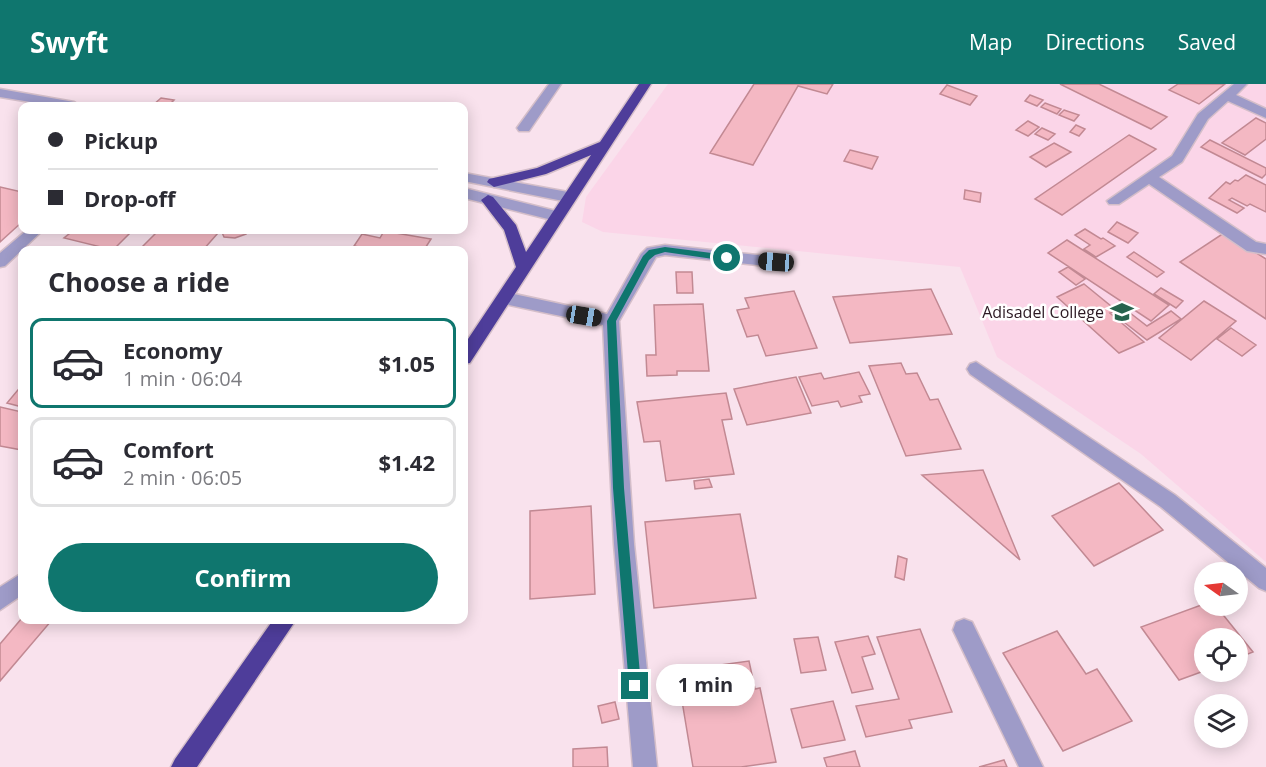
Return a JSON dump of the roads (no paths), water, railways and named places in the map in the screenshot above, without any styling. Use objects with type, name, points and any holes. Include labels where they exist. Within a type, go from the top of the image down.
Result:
[{"type":"highway","points":[[468,352],[568,197],[645,84]]},
{"type":"highway","points":[[494,182],[541,171],[602,146]]},
{"type":"highway","points":[[488,200],[511,229],[524,267]]},
{"type":"highway","points":[[183,767],[282,624]]},
{"type":"street","points":[[524,128],[555,84]]},
{"type":"street","points":[[1114,201],[1177,159],[1203,117],[1241,84]]},
{"type":"street","points":[[0,93],[51,102]]},
{"type":"street","points":[[1227,96],[1266,114]]},
{"type":"street","points":[[1149,177],[1252,247],[1266,249]]},
{"type":"street","points":[[468,178],[568,197]]},
{"type":"street","points":[[468,195],[556,216]]},
{"type":"street","points":[[0,262],[32,234]]},
{"type":"street","points":[[645,767],[630,645],[618,488],[611,321],[646,258],[652,252],[665,250],[776,262]]},
{"type":"street","points":[[505,298],[611,321]]},
{"type":"street","points":[[975,369],[1168,501],[1266,581]]},
{"type":"street","points":[[0,600],[18,586]]},
{"type":"street","points":[[964,630],[1031,767]]},
{"type":"place","name":"Adisadel College","points":[[1122,312]]}]
